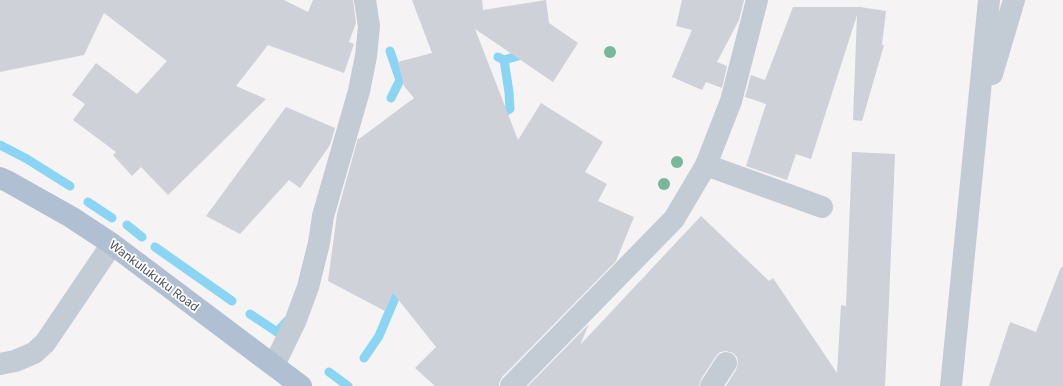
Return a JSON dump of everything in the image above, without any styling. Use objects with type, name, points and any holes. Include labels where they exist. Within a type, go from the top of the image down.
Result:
[{"type":"main road","name":"Wankulukuku Road","points":[[0,178],[70,217],[112,244],[301,386]]},
{"type":"street","points":[[274,365],[295,322],[308,287],[319,243],[323,216],[359,91],[366,56],[369,26],[365,0]]},
{"type":"street","points":[[511,386],[674,219],[706,164],[731,101],[757,0]]},
{"type":"street","points":[[951,386],[989,0]]},
{"type":"street","points":[[976,134],[998,51],[1014,0]]},
{"type":"street","points":[[706,164],[822,207]]},
{"type":"street","points":[[0,364],[15,361],[34,353],[45,343],[112,244]]},
{"type":"street","points":[[711,386],[726,363]]},
{"type":"building","points":[[0,0],[284,0],[308,12],[313,0],[353,0],[356,23],[349,42],[354,44],[344,73],[268,45],[236,86],[266,99],[168,195],[141,167],[132,176],[113,155],[116,152],[73,120],[85,104],[72,95],[96,63],[137,94],[167,61],[104,13],[84,55],[0,72]]},
{"type":"building","points":[[412,0],[482,0],[483,10],[546,0],[549,23],[578,43],[553,82],[475,29],[518,140],[541,103],[603,142],[585,172],[607,184],[598,201],[634,217],[616,261],[502,377],[499,386],[435,386],[415,368],[436,347],[393,293],[385,311],[328,281],[337,214],[358,138],[359,139],[414,98],[404,86],[398,62],[432,53]]},
{"type":"building","points":[[682,0],[744,0],[739,20],[717,62],[727,66],[722,88],[706,82],[702,90],[672,77],[692,30],[676,26]]},
{"type":"building","points":[[793,7],[860,7],[886,11],[882,45],[884,45],[862,121],[853,120],[857,15],[811,159],[796,154],[787,180],[746,166],[766,104],[745,97],[751,75],[765,80]]},
{"type":"building","points":[[286,107],[335,128],[330,145],[300,188],[289,180],[240,234],[206,216]]},
{"type":"building","points":[[852,152],[895,154],[885,386],[726,386],[736,370],[738,363],[737,357],[733,353],[726,351],[720,352],[716,356],[701,379],[699,386],[528,386],[589,324],[580,345],[701,216],[769,281],[773,278],[837,373],[841,305],[846,306]]},
{"type":"building","points":[[1061,267],[1063,268],[1063,386],[989,386],[1010,322],[1036,332]]},
{"type":"waterway","points":[[390,51],[400,80],[391,98]]},
{"type":"waterway","points":[[504,60],[525,54]]},
{"type":"waterway","points":[[496,116],[510,109],[504,60],[498,57]]},
{"type":"waterway","points":[[0,145],[27,159],[70,186]]},
{"type":"waterway","points":[[88,202],[112,218]]},
{"type":"waterway","points":[[127,225],[142,237]]},
{"type":"waterway","points":[[155,247],[232,301]]},
{"type":"waterway","points":[[364,358],[379,336],[400,286]]},
{"type":"waterway","points":[[250,314],[277,332],[287,321]]},
{"type":"waterway","points":[[329,372],[348,386]]}]
